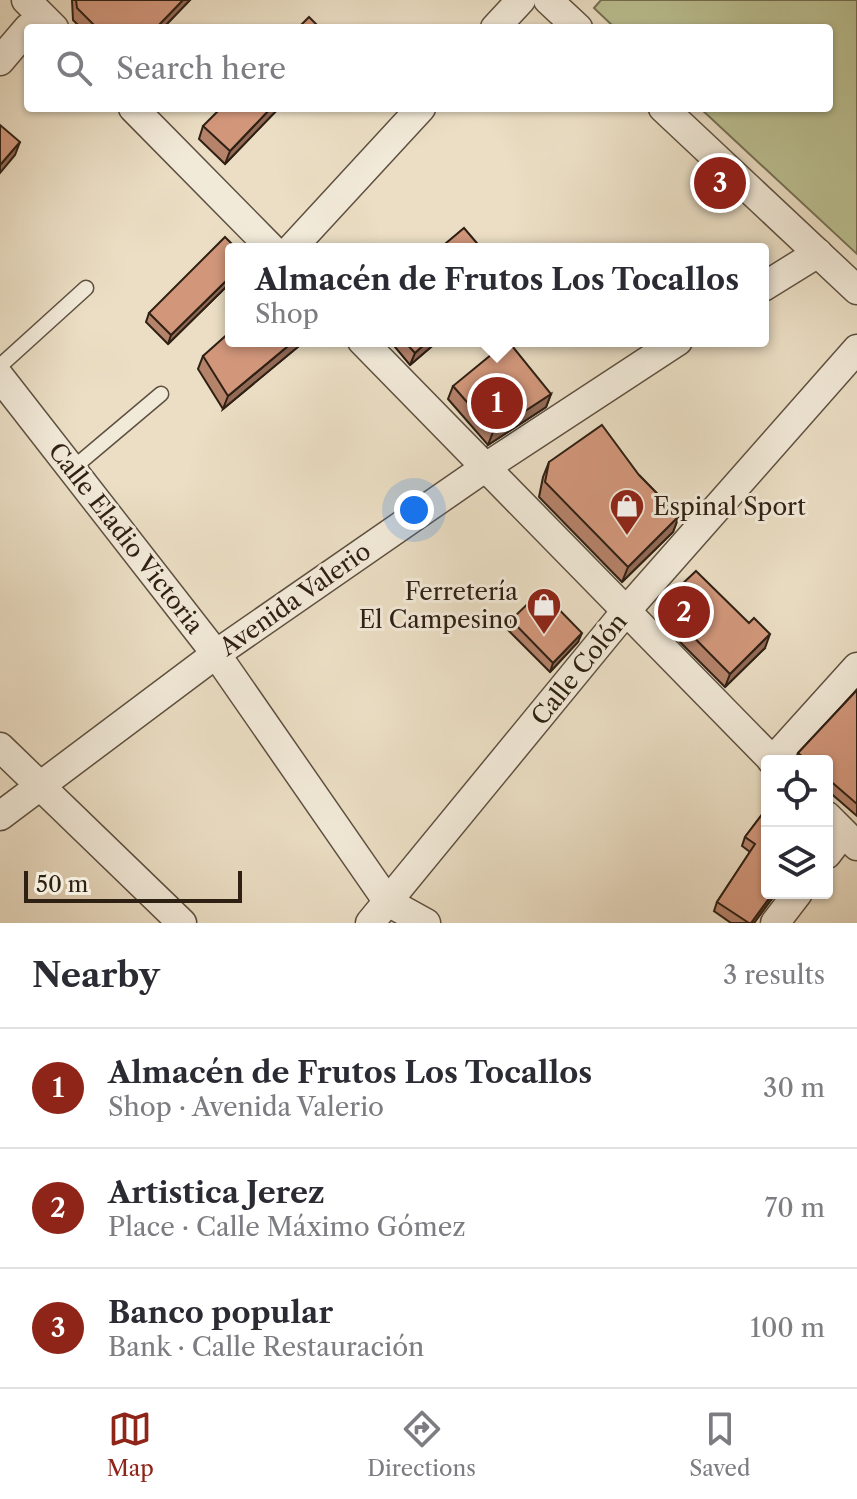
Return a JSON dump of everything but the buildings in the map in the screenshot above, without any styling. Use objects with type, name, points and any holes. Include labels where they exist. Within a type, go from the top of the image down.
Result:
[{"type":"street","points":[[499,24],[521,0]]},
{"type":"street","points":[[549,0],[574,24]]},
{"type":"street","points":[[0,61],[24,33]]},
{"type":"street","points":[[137,112],[266,243]]},
{"type":"street","points":[[297,243],[417,112]]},
{"type":"street","points":[[667,112],[857,290]]},
{"type":"street","points":[[769,283],[818,253]]},
{"type":"street","points":[[368,347],[767,755]]},
{"type":"street","name":"Avenida Valerio","points":[[0,816],[216,654],[486,467],[669,347]]},
{"type":"street","name":"Calle Colón","points":[[379,913],[626,611],[857,349]]},
{"type":"street","name":"Calle Eladio Victoria","points":[[0,377],[216,654],[379,913],[426,923]]},
{"type":"street","points":[[778,755],[857,667]]},
{"type":"street","points":[[0,747],[182,923]]},
{"type":"street","points":[[775,923],[793,899]]},
{"type":"lane","points":[[0,366],[86,288]]},
{"type":"lane","points":[[72,469],[161,394]]},
{"type":"green space","points":[[601,0],[857,0],[857,254],[704,112],[833,112],[833,24],[611,24],[594,8]]},
{"type":"place","name":"Banco popular","points":[[720,183]]},
{"type":"place","name":"Almacén de Frutos Los Tocallos","points":[[497,403]]},
{"type":"place","name":"Espinal Sport","points":[[627,537]]},
{"type":"place","name":"Artistica Jerez","points":[[684,612]]},
{"type":"place","name":"Ferretería El Campesino","points":[[544,636]]}]
